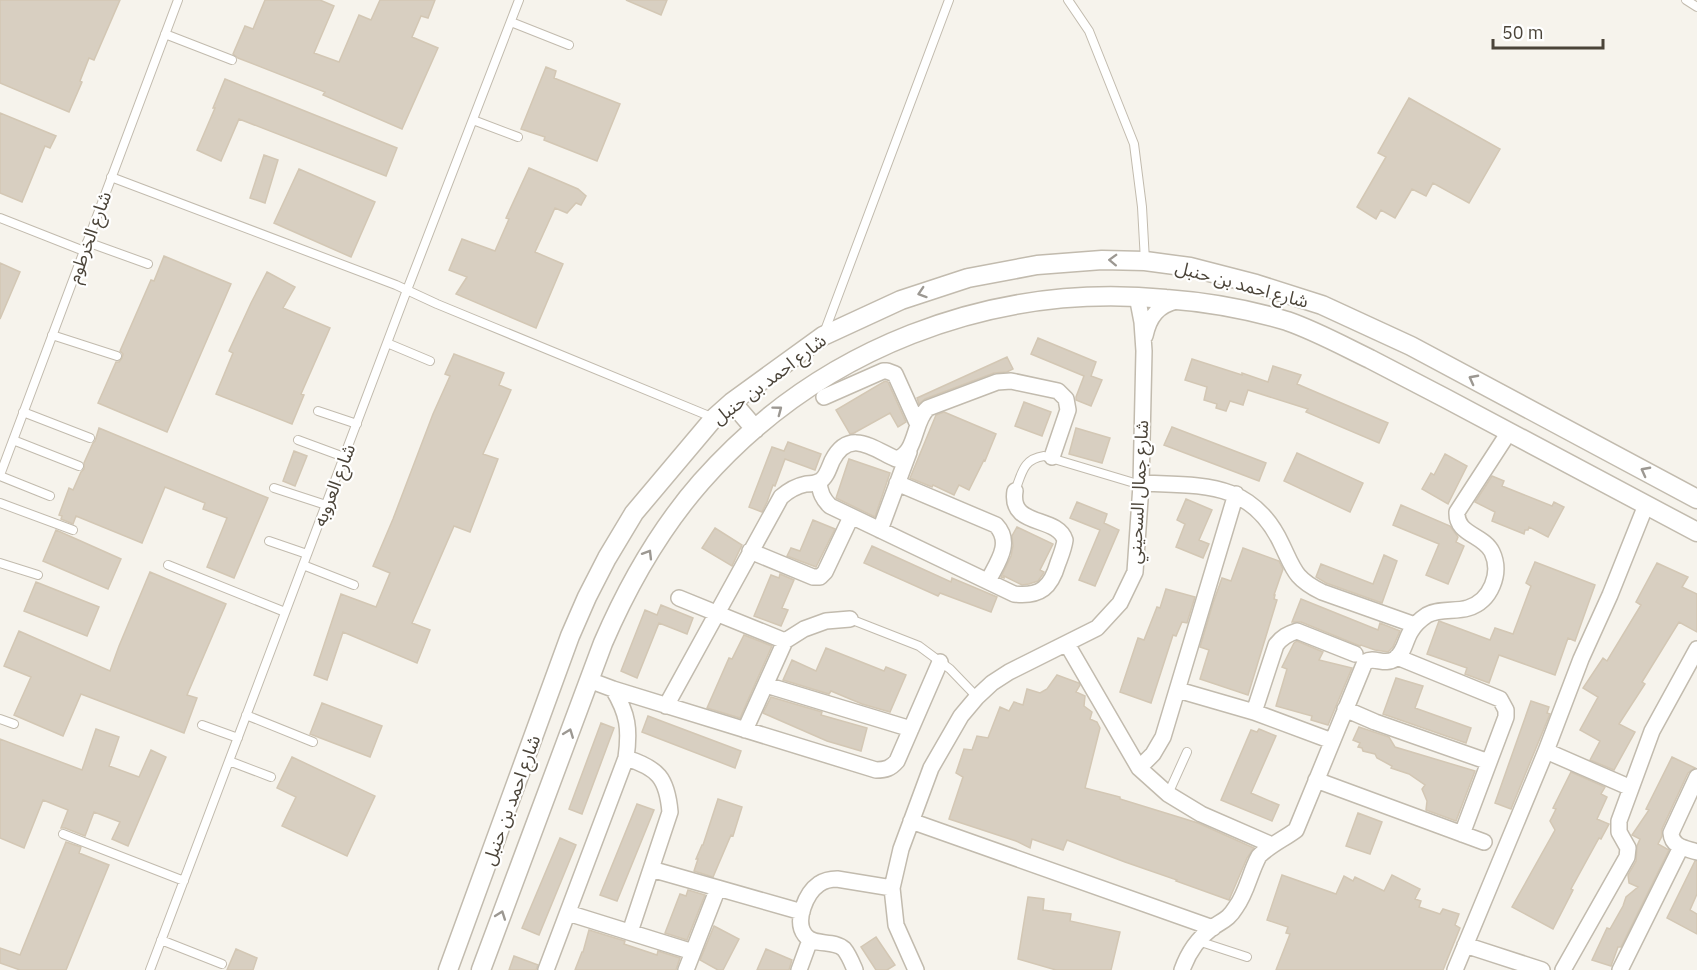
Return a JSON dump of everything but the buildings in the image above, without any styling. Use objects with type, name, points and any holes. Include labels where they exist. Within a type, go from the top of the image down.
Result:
[{"type":"street","name":"شارع احمد بن حنبل","points":[[448,970],[570,636],[607,558],[634,513],[714,418],[732,402],[823,336],[901,300],[968,278],[1037,265],[1102,260],[1145,261],[1190,267],[1256,284],[1322,305],[1411,346],[1697,499]]},
{"type":"street","name":"شارع احمد بن حنبل","points":[[481,970],[618,608],[635,575],[676,512],[700,483],[755,429],[813,385],[855,360],[899,339],[944,322],[1000,307],[1038,300],[1076,297],[1137,296],[1237,307],[1290,322],[1332,340],[1697,532]]},
{"type":"street","points":[[1137,296],[1144,338]]},
{"type":"street","points":[[1144,338],[1148,322],[1155,312],[1167,303],[1182,300]]},
{"type":"street","name":"شارع جمال السحيني","points":[[916,970],[896,925],[892,888],[911,821],[931,768],[961,716],[977,697],[1009,672],[1097,628],[1120,603],[1135,572],[1141,484],[1144,338]]},
{"type":"street","points":[[1385,367],[1411,346]]},
{"type":"street","points":[[824,397],[883,371],[891,372],[895,374],[918,426]]},
{"type":"street","points":[[880,530],[921,416],[928,408],[997,382],[1011,381],[1058,391],[1063,394],[1068,410],[1052,457]]},
{"type":"street","points":[[732,402],[755,429]]},
{"type":"street","points":[[1182,970],[1186,958],[1198,941],[1213,927],[1228,919],[1238,905],[1259,855],[1296,830],[1365,662],[1373,659],[1384,663],[1391,661],[1402,652],[1415,625],[1430,613],[1470,608],[1481,601],[1490,590],[1495,578],[1496,564],[1491,551],[1483,540],[1463,530],[1458,521],[1457,512],[1509,432]]},
{"type":"street","points":[[666,706],[781,497],[788,490],[797,486],[819,482],[839,449],[852,442],[859,442],[896,459],[909,452]]},
{"type":"street","points":[[819,482],[824,500],[830,506],[1014,594],[1025,596],[1046,588],[1053,579],[1065,544],[1060,531],[1018,510],[1014,498],[1015,491]]},
{"type":"street","points":[[897,483],[996,525],[1004,536],[1005,543],[988,581]]},
{"type":"street","points":[[1141,484],[1212,487],[1236,494],[1257,508],[1265,517],[1283,545],[1297,575],[1308,586],[1415,625]]},
{"type":"street","points":[[1139,768],[1153,754],[1163,737],[1236,494]]},
{"type":"street","points":[[1455,970],[1546,751],[1581,658],[1612,590],[1646,505]]},
{"type":"street","points":[[750,551],[813,577],[820,577],[825,572],[850,517]]},
{"type":"street","points":[[679,598],[785,641]]},
{"type":"street","points":[[745,730],[785,641],[804,629],[826,621],[850,619]]},
{"type":"street","points":[[1254,712],[1276,645],[1289,633],[1297,631],[1355,654]]},
{"type":"street","points":[[1067,644],[1139,768],[1168,794],[1201,814],[1272,845]]},
{"type":"street","points":[[1563,970],[1627,856],[1628,848],[1619,832],[1619,821],[1652,732],[1697,649]]},
{"type":"street","points":[[1397,657],[1500,699],[1506,710],[1506,717],[1462,834]]},
{"type":"street","points":[[589,680],[666,706],[882,770],[888,769],[897,761],[940,662]]},
{"type":"street","points":[[766,685],[911,729]]},
{"type":"street","points":[[548,970],[626,758],[629,740],[628,722],[613,689]]},
{"type":"street","points":[[1178,690],[1254,712],[1332,741]]},
{"type":"street","points":[[1345,708],[1375,722],[1489,762]]},
{"type":"street","points":[[1546,751],[1631,788]]},
{"type":"street","points":[[626,758],[645,764],[660,776],[668,793],[670,812],[630,932]]},
{"type":"street","points":[[1697,777],[1671,833],[1674,842],[1697,852]]},
{"type":"street","points":[[1316,780],[1484,842]]},
{"type":"street","points":[[911,821],[1213,927]]},
{"type":"street","points":[[1620,970],[1682,847]]},
{"type":"street","points":[[651,869],[802,912]]},
{"type":"street","points":[[855,970],[846,951],[841,947],[810,939],[803,932],[802,912],[807,900],[814,888],[828,880],[837,879],[892,888]]},
{"type":"street","points":[[686,970],[718,888]]},
{"type":"street","points":[[568,913],[693,952]]},
{"type":"street","points":[[799,970],[810,939]]},
{"type":"street","points":[[1465,945],[1542,970]]},
{"type":"lane","name":"شارع الخرطوم","points":[[0,476],[4,453],[13,440],[178,0]]},
{"type":"lane","name":"شارع العروبه","points":[[150,970],[519,0]]},
{"type":"lane","points":[[823,336],[949,0]]},
{"type":"lane","points":[[1068,0],[1089,31],[1134,144],[1142,207],[1145,261]]},
{"type":"lane","points":[[1686,0],[1697,7]]},
{"type":"lane","points":[[511,22],[569,45]]},
{"type":"lane","points":[[165,34],[232,60]]},
{"type":"lane","points":[[473,120],[518,137]]},
{"type":"lane","points":[[111,177],[384,280],[714,418]]},
{"type":"lane","points":[[0,218],[84,251]]},
{"type":"lane","points":[[87,242],[148,264]]},
{"type":"lane","points":[[52,335],[117,356]]},
{"type":"lane","points":[[387,344],[430,361]]},
{"type":"lane","points":[[318,411],[357,424]]},
{"type":"lane","points":[[23,412],[90,438]]},
{"type":"lane","points":[[13,440],[79,466]]},
{"type":"lane","points":[[298,440],[344,457]]},
{"type":"lane","points":[[1015,491],[1024,467],[1029,461],[1044,456],[1141,484]]},
{"type":"lane","points":[[0,476],[50,496]]},
{"type":"lane","points":[[274,488],[326,505]]},
{"type":"lane","points":[[0,503],[73,530]]},
{"type":"lane","points":[[269,541],[307,554]]},
{"type":"lane","points":[[0,563],[38,575]]},
{"type":"lane","points":[[168,565],[285,612]]},
{"type":"lane","points":[[303,565],[354,585]]},
{"type":"lane","points":[[850,619],[919,646],[950,669],[977,697]]},
{"type":"lane","points":[[246,715],[313,742]]},
{"type":"lane","points":[[0,719],[14,724]]},
{"type":"lane","points":[[202,725],[238,738]]},
{"type":"lane","points":[[1168,794],[1187,752]]},
{"type":"lane","points":[[229,761],[271,777]]},
{"type":"lane","points":[[63,834],[184,881]]},
{"type":"lane","points":[[161,940],[222,964]]},
{"type":"lane","points":[[1198,941],[1247,957]]}]
